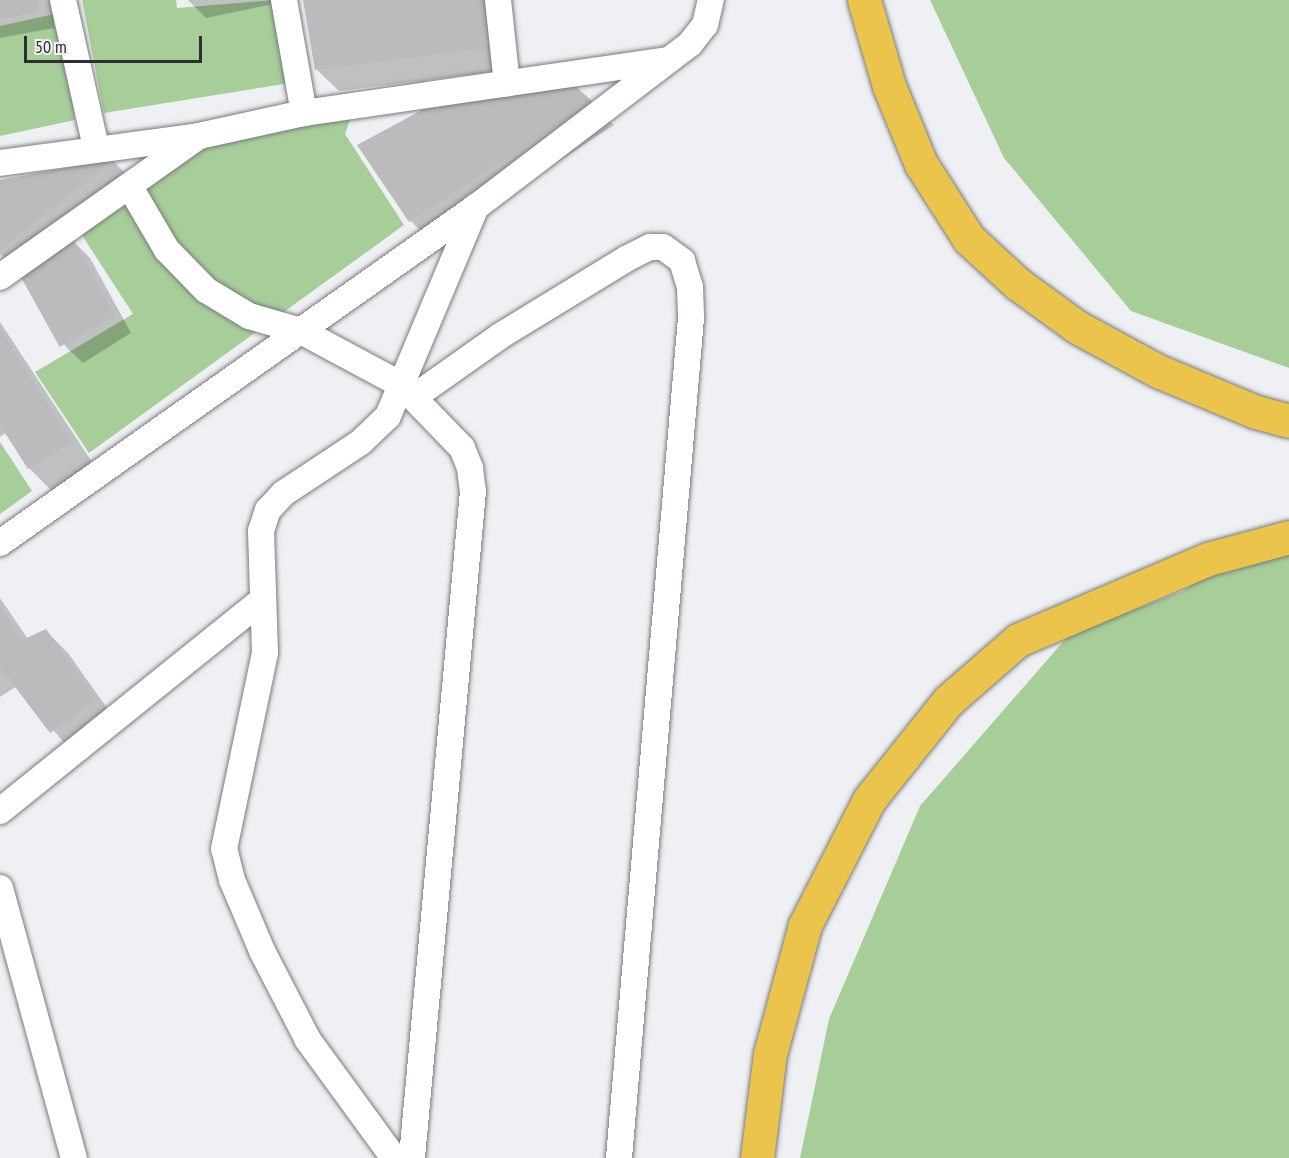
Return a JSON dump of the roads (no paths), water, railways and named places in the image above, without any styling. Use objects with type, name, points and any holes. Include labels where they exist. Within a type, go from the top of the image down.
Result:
[{"type":"highway","points":[[864,0],[889,86],[921,165],[969,239],[1018,284],[1077,327],[1158,371],[1256,412],[1289,421]]},
{"type":"highway","points":[[757,1158],[770,1054],[805,925],[869,800],[948,701],[1018,640],[1208,559],[1289,537]]},
{"type":"street","points":[[63,0],[96,148]]},
{"type":"street","points":[[284,0],[304,113]]},
{"type":"street","points":[[498,0],[507,84]]},
{"type":"street","points":[[0,543],[476,207],[690,44],[705,25],[711,0]]},
{"type":"street","points":[[0,163],[96,148],[199,136],[304,113],[670,59]]},
{"type":"street","points":[[0,277],[199,136]]},
{"type":"street","points":[[130,187],[167,250],[206,290],[249,316],[301,331],[407,391],[462,448],[473,491],[412,1158]]},
{"type":"street","points":[[394,1158],[308,1040],[263,953],[232,880],[224,849],[265,652],[261,601],[261,531],[268,510],[284,493],[378,428],[407,391],[476,207]]},
{"type":"street","points":[[407,391],[626,259],[651,247],[663,247],[682,261],[690,287],[691,318],[619,1158]]},
{"type":"street","points":[[0,811],[261,601]]},
{"type":"street","points":[[0,888],[74,1158]]}]
